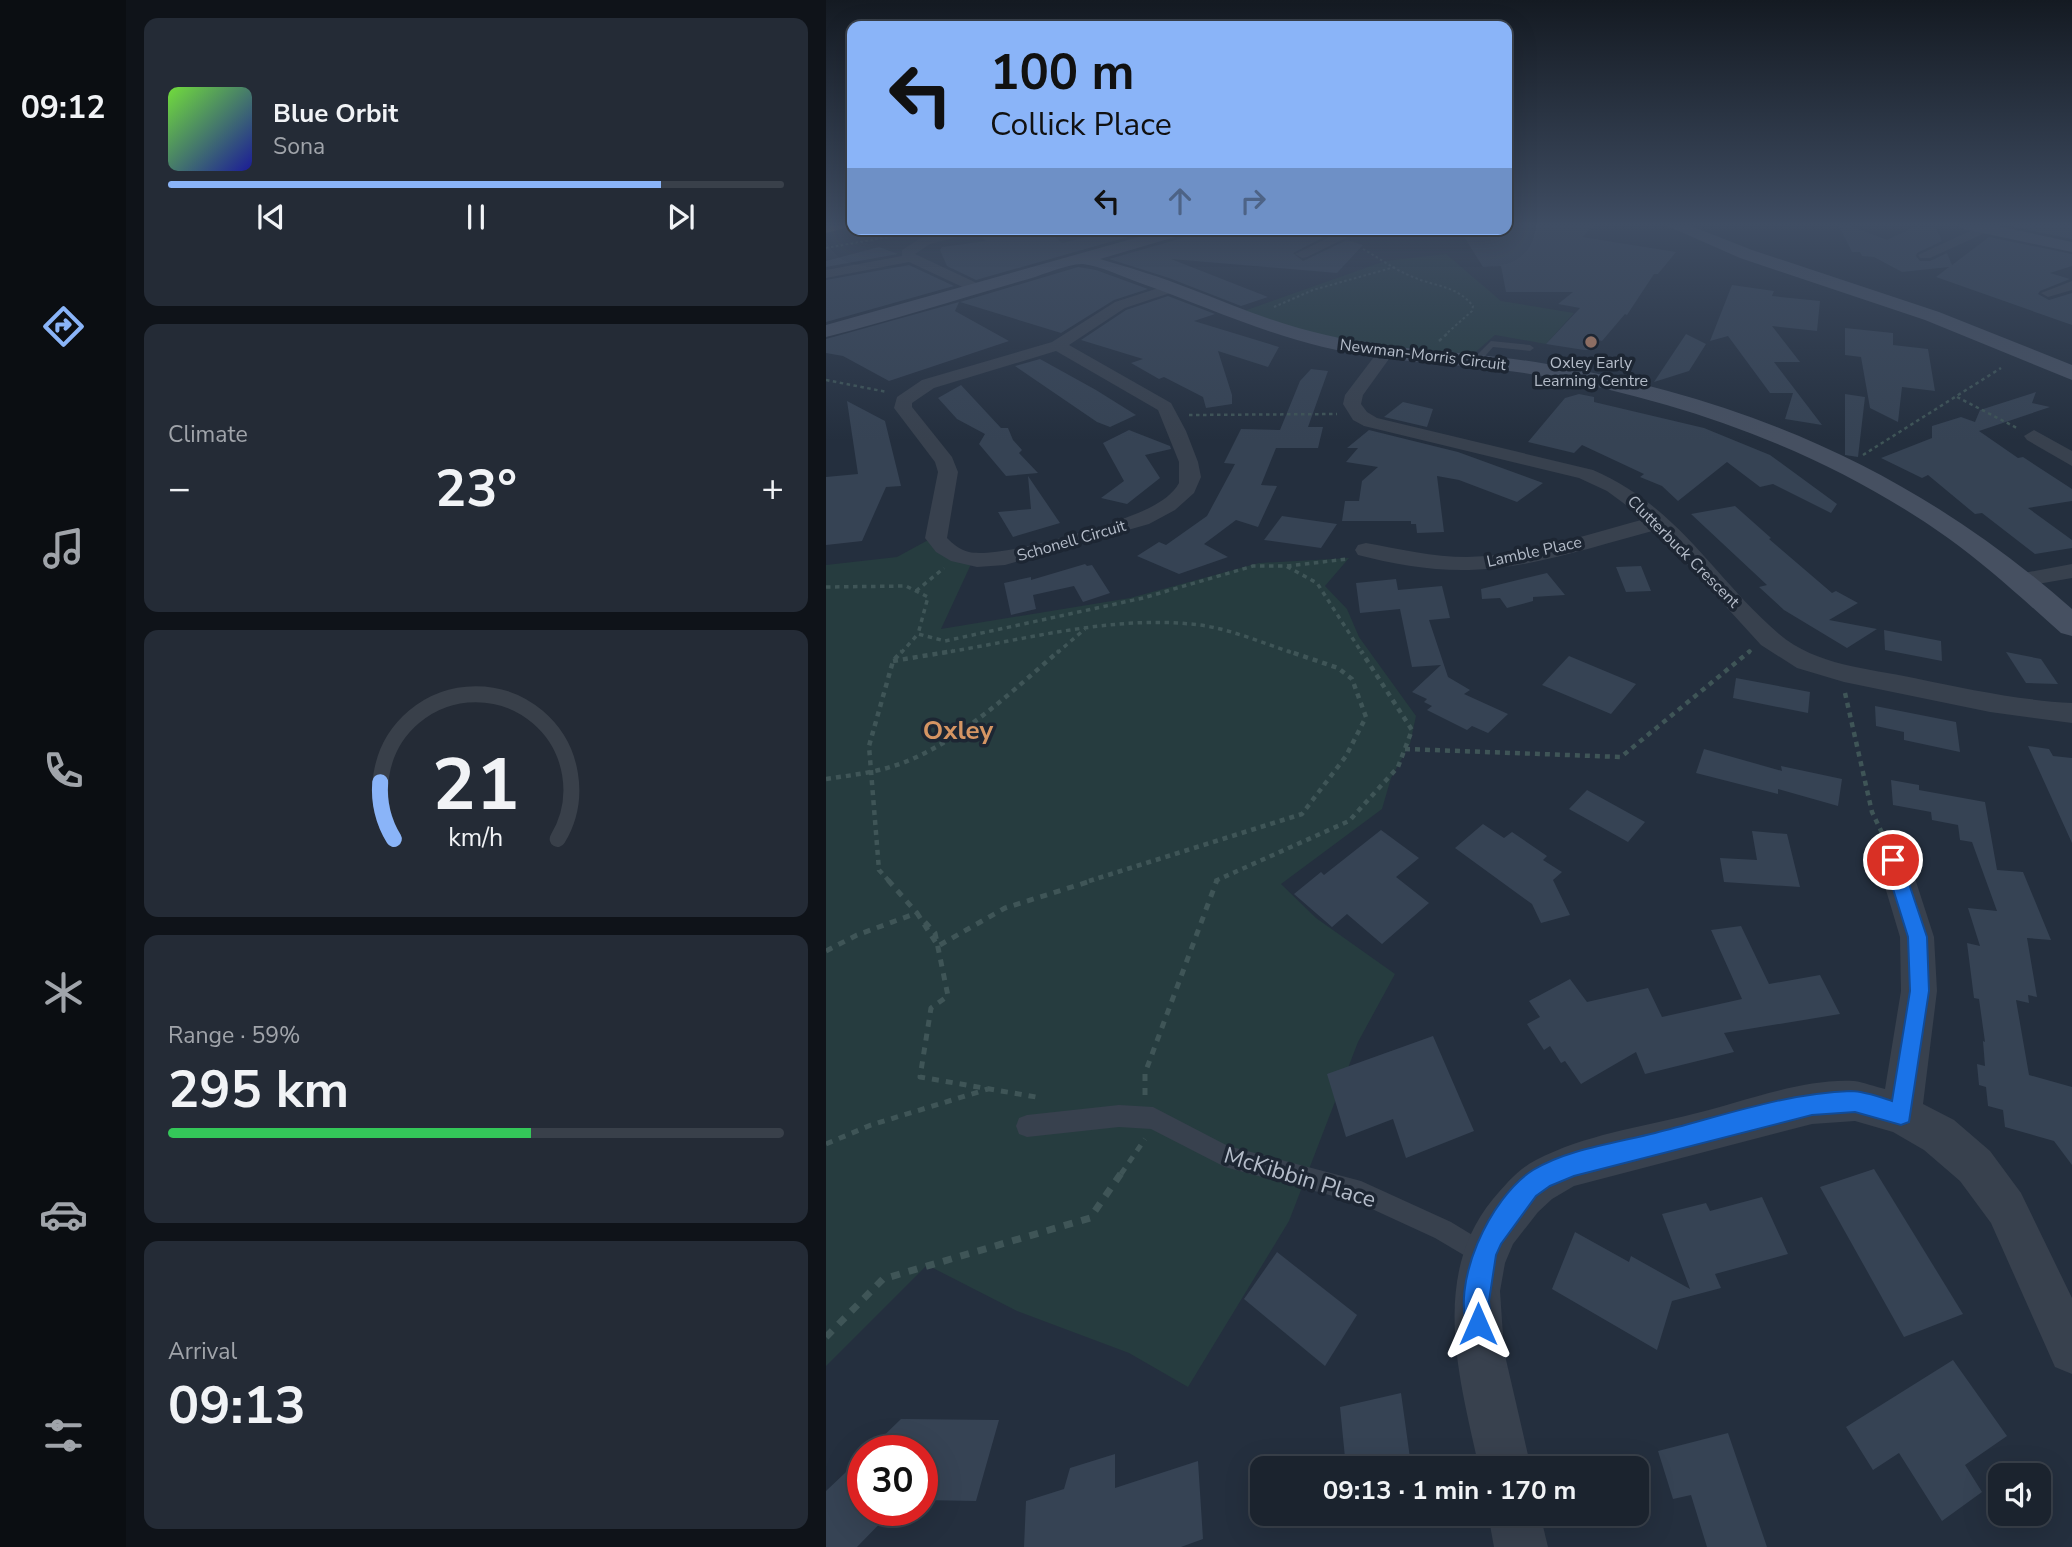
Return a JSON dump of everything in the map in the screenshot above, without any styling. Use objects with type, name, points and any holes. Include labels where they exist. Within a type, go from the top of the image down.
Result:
[{"type":"street","points":[[826,331],[947,296]]},
{"type":"street","points":[[957,556],[943,549],[936,538],[947,472],[945,461],[903,408],[904,401],[910,394],[943,379],[1058,345],[1120,305],[1146,296]]},
{"type":"street","name":"Newman-Morris Circuit","points":[[1193,296],[1296,335],[1386,352],[1476,361],[1585,377],[1679,400],[1751,425],[1846,465],[1940,519],[2021,580],[2072,626]]},
{"type":"street","points":[[1873,296],[1932,316],[2072,373]]},
{"type":"street","points":[[1900,296],[2072,361]]},
{"type":"street","points":[[1058,345],[1154,399],[1170,414]]},
{"type":"street","points":[[1356,412],[1352,404],[1354,395],[1386,352]]},
{"type":"street","name":"Clutterbuck Crescent","points":[[1356,412],[1371,422],[1598,478],[1638,501],[1770,638],[1797,658],[1842,672],[2030,710],[2072,713]]},
{"type":"street","name":"Schonell Circuit","points":[[957,556],[978,560],[1026,554],[1138,521],[1167,506],[1186,489],[1191,478],[1170,414]]},
{"type":"street","points":[[2034,436],[2072,460]]},
{"type":"street","name":"Lamble Place","points":[[1366,550],[1448,563],[1479,563],[1510,559],[1660,522]]},
{"type":"street","points":[[2021,580],[2072,571]]},
{"type":"street","points":[[1893,860],[1917,937],[1919,991],[1901,1114]]},
{"type":"street","points":[[1502,1456],[1480,1348],[1476,1301],[1484,1255],[1492,1236],[1528,1188],[1543,1177],[1574,1165],[1812,1104],[1855,1101],[1901,1114],[1939,1135],[1975,1166],[2006,1208],[2072,1350]]},
{"type":"street","points":[[1517,1526],[1521,1547]]},
{"type":"lane","points":[[1476,361],[1491,344],[1530,348]]},
{"type":"lane","name":"McKibbin Place","points":[[1027,1126],[1119,1116],[1153,1118],[1225,1156],[1361,1192],[1443,1230],[1484,1255]]},
{"type":"path","points":[[1272,308],[1299,296]]},
{"type":"path","points":[[1423,355],[1472,312],[1473,306],[1466,296]]},
{"type":"path","points":[[1846,465],[2001,368]]},
{"type":"path","points":[[826,380],[910,394]]},
{"type":"path","points":[[1956,396],[2034,436]]},
{"type":"path","points":[[1170,414],[1320,416],[1356,412]]},
{"type":"path","points":[[918,634],[945,641],[1143,598],[1253,566],[1286,566],[1349,558],[1366,550]]},
{"type":"path","points":[[916,591],[957,556]]},
{"type":"path","points":[[1216,880],[1349,821],[1398,767],[1412,730],[1317,583],[1286,566]]},
{"type":"path","points":[[826,587],[906,586],[928,597],[918,634],[893,661],[869,746],[878,870],[935,933],[948,996],[931,1008],[920,1077],[1037,1097]]},
{"type":"path","points":[[893,661],[1086,629],[1143,623],[1192,624],[1238,634],[1338,668],[1352,679],[1366,717],[1356,745],[1302,814],[1005,908],[938,946]]},
{"type":"path","points":[[826,779],[871,772],[913,758],[940,743],[1086,629]]},
{"type":"path","points":[[1405,749],[1621,757],[1760,643],[1770,638]]},
{"type":"path","points":[[1842,672],[1872,812],[1893,860]]},
{"type":"path","points":[[826,951],[857,935],[917,913]]},
{"type":"path","points":[[826,1144],[871,1125],[989,1089]]},
{"type":"green space","points":[[1286,296],[1495,296],[1501,301],[1574,313],[1546,344],[1495,335],[1471,356],[1352,343],[1293,329],[1244,311]]},
{"type":"green space","points":[[930,539],[972,562],[941,629],[1130,598],[1259,563],[1349,558],[1325,586],[1347,609],[1359,637],[1416,716],[1410,744],[1391,778],[1382,809],[1281,884],[1316,918],[1395,974],[1358,1042],[1289,1221],[1188,1387],[1129,1353],[1017,1311],[927,1265],[826,1366],[826,565],[897,557]]},
{"type":"building","points":[[826,296],[918,296],[826,322]]},
{"type":"building","points":[[980,296],[1126,296],[1114,300],[1061,333],[960,302]]},
{"type":"building","points":[[1169,296],[1215,314],[1194,321],[1279,347],[1268,367],[1218,351],[1232,395],[1232,404],[1206,408],[1203,397],[1164,377],[1159,379],[1131,363],[1143,359],[1081,340],[1126,310]]},
{"type":"building","points":[[1216,296],[1268,297],[1241,306]]},
{"type":"building","points":[[1568,296],[1639,296],[1627,315],[1625,314],[1602,341],[1598,340],[1590,350],[1546,344],[1580,308],[1558,304]]},
{"type":"building","points":[[1728,296],[1774,296],[1820,301],[1817,331],[1772,326],[1800,362],[1774,362],[1822,425],[1785,419],[1793,393],[1770,393],[1728,336],[1710,341]]},
{"type":"building","points":[[1990,296],[2042,296],[2049,300],[2072,296],[2072,325]]},
{"type":"building","points":[[959,302],[955,311],[1009,341],[889,381],[843,356],[826,353],[826,339]]},
{"type":"building","points":[[1845,328],[1893,333],[1893,345],[1928,349],[1935,391],[1902,387],[1898,422],[1870,408],[1861,357],[1845,355]]},
{"type":"building","points":[[1686,334],[1706,344],[1689,371],[1654,382]]},
{"type":"building","points":[[1040,359],[1136,415],[1110,427],[1097,422],[1015,366]]},
{"type":"building","points":[[1311,369],[1328,371],[1308,427],[1323,427],[1318,448],[1276,448],[1261,485],[1277,486],[1258,527],[1236,520],[1204,544],[1228,557],[1179,574],[1137,556],[1159,542],[1166,545],[1207,516],[1235,464],[1224,463],[1241,429],[1280,430],[1300,381]]},
{"type":"building","points":[[961,385],[1001,428],[1008,428],[1013,440],[1022,450],[1019,453],[1038,473],[1006,476],[979,444],[985,434],[957,419],[938,398]]},
{"type":"building","points":[[2036,392],[2032,403],[2050,407],[1979,431],[2018,458],[2023,457],[2072,489],[2072,501],[2028,508],[2072,540],[2072,548],[2035,554],[1982,513],[1975,514],[1928,475],[1922,478],[1881,458],[1932,438],[1932,426],[1961,417],[1975,422],[1980,410]]},
{"type":"building","points":[[1579,394],[1594,397],[1594,402],[1704,428],[1770,455],[1837,504],[1831,513],[1773,484],[1760,487],[1727,462],[1678,501],[1662,486],[1640,477],[1644,474],[1582,445],[1574,453],[1528,442],[1565,398]]},
{"type":"building","points":[[1845,394],[1865,397],[1858,457],[1845,455]]},
{"type":"building","points":[[847,401],[885,421],[901,486],[886,487],[862,541],[826,545],[826,477],[858,474]]},
{"type":"building","points":[[1403,402],[1433,409],[1427,427],[1384,417]]},
{"type":"building","points":[[1129,430],[1170,446],[1171,449],[1145,455],[1160,478],[1127,504],[1101,498],[1124,481],[1103,443]]},
{"type":"building","points":[[1369,430],[1458,452],[1543,483],[1517,502],[1459,480],[1437,476],[1444,532],[1417,533],[1416,524],[1411,524],[1411,521],[1342,521],[1345,501],[1359,501],[1362,481],[1378,467],[1346,462],[1358,448],[1347,448]]},
{"type":"building","points":[[1028,476],[1060,523],[1013,537],[998,512],[1031,509]]},
{"type":"building","points":[[1735,506],[1832,593],[1836,591],[1858,603],[1829,620],[1877,629],[1847,648],[1784,610],[1759,587],[1767,585],[1691,514]]},
{"type":"building","points":[[1282,516],[1337,524],[1321,548],[1264,540]]},
{"type":"building","points":[[1085,564],[1092,565],[1110,593],[1083,602],[1074,586],[1033,595],[1036,609],[1011,615],[1004,583],[1031,577],[1031,580]]},
{"type":"building","points":[[1641,566],[1651,591],[1626,592],[1616,567]]},
{"type":"building","points":[[1547,573],[1565,595],[1533,597],[1533,601],[1507,608],[1500,598],[1482,599],[1481,589]]},
{"type":"building","points":[[1396,579],[1398,590],[1442,586],[1450,618],[1429,620],[1448,677],[1470,690],[1464,694],[1508,714],[1488,733],[1472,726],[1467,730],[1427,710],[1432,706],[1424,702],[1427,699],[1412,692],[1441,665],[1412,667],[1400,609],[1360,613],[1356,583]]},
{"type":"building","points":[[1884,630],[1941,641],[1942,661],[1885,650]]},
{"type":"building","points":[[2006,652],[2041,659],[2058,684],[2026,683]]},
{"type":"building","points":[[1569,656],[1636,684],[1611,714],[1542,685]]},
{"type":"building","points":[[1736,678],[1810,692],[1808,713],[1733,698]]},
{"type":"building","points":[[1875,706],[1956,722],[1960,752],[1904,740],[1904,732],[1876,726]]},
{"type":"building","points":[[2028,746],[2049,749],[2053,756],[2072,758],[2072,843]]},
{"type":"building","points":[[1704,749],[1782,771],[1781,766],[1842,779],[1838,806],[1778,789],[1778,794],[1696,773]]},
{"type":"building","points":[[1891,780],[1919,785],[1919,790],[1985,802],[1997,870],[2023,872],[2051,940],[2027,938],[2037,997],[2028,995],[2029,1003],[2016,1000],[2029,1075],[2072,1087],[2072,1165],[2054,1141],[2005,1127],[2003,1110],[1988,1106],[1986,1087],[1979,1085],[1977,1064],[1985,1066],[1983,1041],[1985,1042],[1979,999],[1974,998],[1967,943],[1980,946],[1968,908],[1997,911],[1972,842],[1960,840],[1958,825],[1932,820],[1931,812],[1893,805]]},
{"type":"building","points":[[1587,790],[1645,822],[1628,842],[1569,809]]},
{"type":"building","points":[[1483,824],[1504,838],[1512,832],[1547,856],[1543,860],[1562,872],[1553,880],[1570,915],[1541,923],[1532,904],[1455,848]]},
{"type":"building","points":[[1381,830],[1419,858],[1396,877],[1429,903],[1382,944],[1347,914],[1332,927],[1294,894],[1321,872],[1324,875]]},
{"type":"building","points":[[1752,831],[1787,834],[1800,887],[1724,882],[1720,858],[1757,860]]},
{"type":"building","points":[[1741,926],[1769,984],[1820,975],[1840,1014],[1724,1033],[1734,1052],[1645,1074],[1636,1052],[1581,1084],[1565,1061],[1561,1063],[1550,1046],[1544,1050],[1527,1024],[1540,1017],[1529,1001],[1570,979],[1587,1002],[1648,988],[1662,1017],[1742,999],[1711,930]]},
{"type":"building","points":[[1433,1036],[1474,1131],[1406,1158],[1393,1119],[1346,1137],[1327,1074]]},
{"type":"building","points":[[1874,1169],[1963,1314],[1904,1337],[1820,1187]]},
{"type":"building","points":[[1762,1197],[1788,1254],[1715,1274],[1721,1288],[1672,1301],[1657,1350],[1552,1289],[1575,1232],[1629,1262],[1631,1256],[1690,1289],[1662,1214],[1706,1203],[1710,1211]]},
{"type":"building","points":[[1277,1252],[1357,1315],[1325,1366],[1244,1299]]},
{"type":"building","points":[[1953,1360],[2007,1436],[1965,1465],[1982,1492],[1942,1521],[1899,1453],[1873,1470],[1846,1427]]},
{"type":"building","points":[[1401,1393],[1410,1456],[1345,1456],[1340,1407]]},
{"type":"building","points":[[901,1419],[999,1420],[976,1501],[938,1500],[938,1435],[884,1435]]},
{"type":"building","points":[[1728,1433],[1767,1547],[1707,1547],[1691,1495],[1673,1499],[1658,1451]]},
{"type":"building","points":[[1115,1454],[1115,1488],[1198,1461],[1203,1539],[1181,1547],[1024,1547],[1026,1501],[1064,1489],[1070,1468]]},
{"type":"building","points":[[847,1471],[847,1526],[877,1526],[857,1547],[826,1547],[826,1491]]},
{"type":"place","name":"Oxley Early Learning Centre","points":[[1591,342]]},
{"type":"district","name":"Oxley","points":[[958,730]]},
{"type":"route","points":[[1478,1324],[1476,1301],[1484,1255],[1492,1236],[1528,1188],[1543,1177],[1574,1165],[1812,1104],[1855,1101],[1901,1114],[1919,991],[1917,937],[1893,860]]}]
